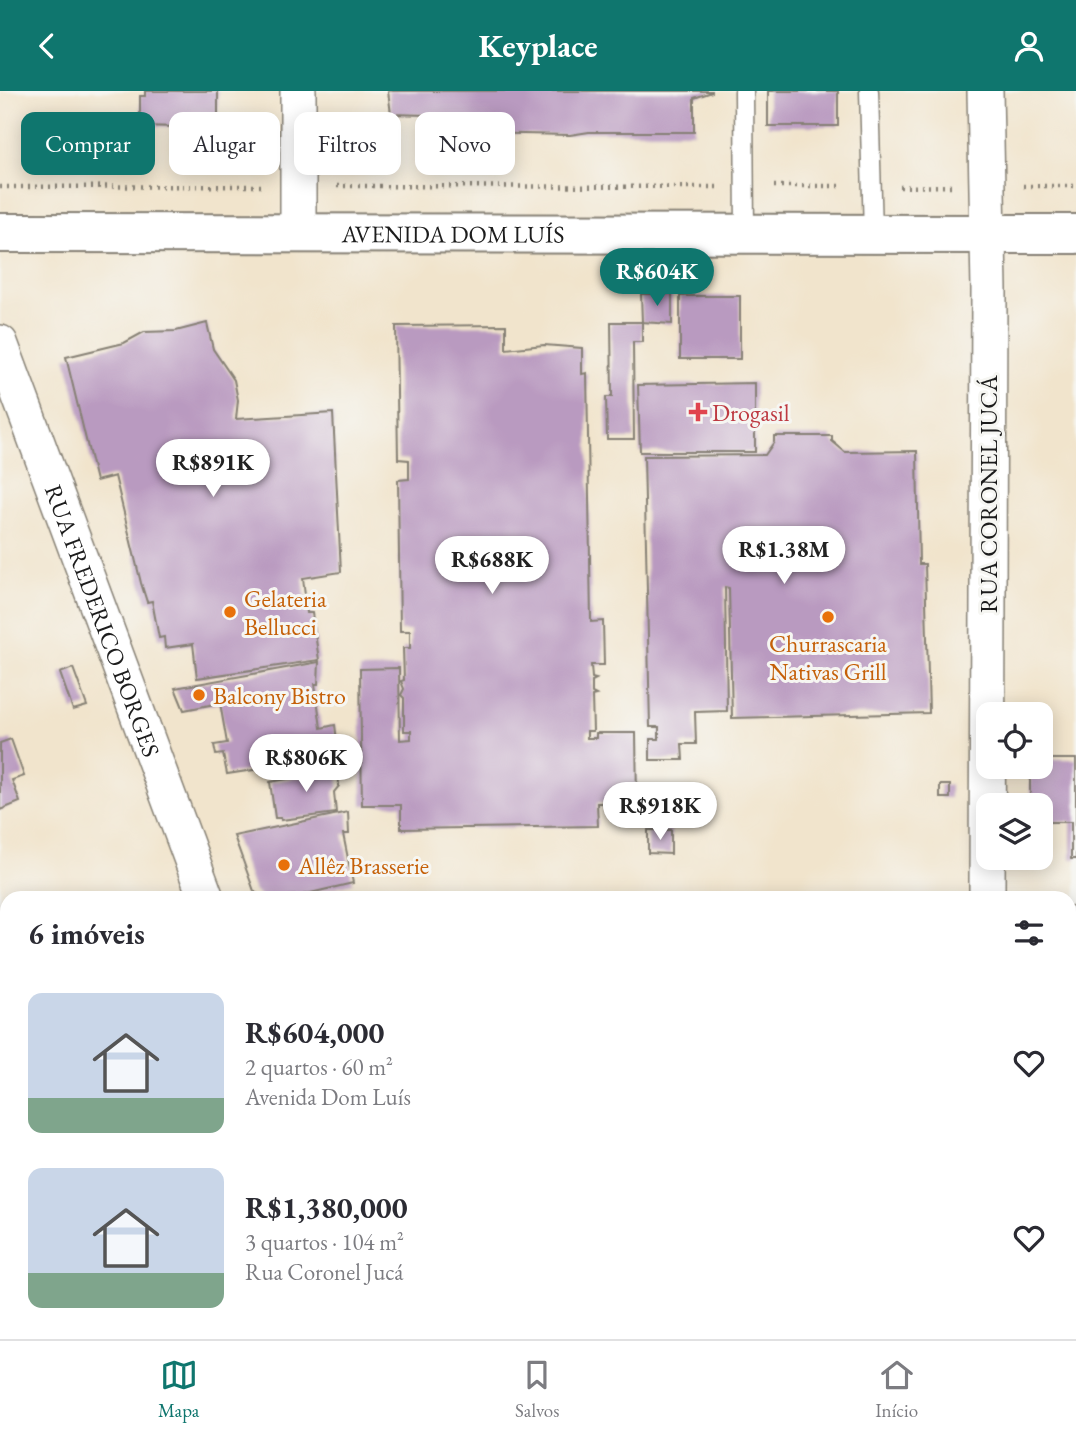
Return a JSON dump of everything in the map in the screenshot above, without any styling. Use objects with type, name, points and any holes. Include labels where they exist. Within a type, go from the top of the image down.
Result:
[{"type":"main road","name":"AVENIDA DOM LUÍS","points":[[0,233],[298,231],[1076,234]]},
{"type":"street","points":[[298,91],[298,231]]},
{"type":"street","name":"RUA CORONEL JUCÁ","points":[[985,91],[988,233],[987,891]]},
{"type":"street","name":"RUA FREDERICO BORGES","points":[[0,344],[203,891]]},
{"type":"lane","points":[[744,91],[745,233]]},
{"type":"lane","points":[[869,91],[873,233]]},
{"type":"path","points":[[0,187],[264,186]]},
{"type":"path","points":[[342,186],[939,186]]},
{"type":"path","points":[[1016,186],[1076,186]]},
{"type":"building","points":[[145,91],[218,91],[218,112],[169,112],[169,127],[155,126],[155,112],[140,112],[140,96],[145,96]]},
{"type":"building","points":[[388,91],[712,91],[694,98],[694,132],[515,134],[515,112],[415,112],[415,115],[391,112]]},
{"type":"building","points":[[768,91],[838,91],[838,126],[768,126]]},
{"type":"building","points":[[641,294],[672,294],[672,324],[642,322]]},
{"type":"building","points":[[680,296],[740,296],[740,359],[680,359]]},
{"type":"building","points":[[611,322],[642,322],[642,342],[633,342],[634,439],[607,439],[606,397],[612,397]]},
{"type":"building","points":[[207,323],[213,349],[234,380],[238,400],[236,419],[333,413],[341,572],[303,578],[307,613],[312,613],[319,660],[197,678],[193,644],[165,648],[164,637],[159,638],[152,601],[147,602],[141,583],[115,476],[96,481],[66,357],[124,343],[144,332],[176,331]]},
{"type":"building","points":[[506,325],[506,349],[544,345],[582,348],[582,374],[587,373],[591,622],[603,621],[604,665],[591,665],[592,678],[596,679],[592,681],[592,693],[596,695],[592,696],[593,731],[587,731],[587,738],[596,738],[596,733],[636,733],[637,803],[597,803],[598,826],[401,829],[401,805],[362,805],[360,669],[399,668],[400,740],[411,739],[411,731],[404,731],[404,698],[401,695],[404,689],[401,681],[404,680],[403,648],[410,648],[410,631],[400,631],[398,480],[409,479],[409,460],[398,459],[396,326]]},
{"type":"building","points":[[755,383],[755,452],[640,452],[638,385]]},
{"type":"building","name":"Churrascaria Nativas Grill","points":[[774,436],[832,436],[832,441],[845,452],[917,451],[919,564],[925,564],[929,713],[732,718],[729,588],[725,587],[727,711],[695,712],[696,744],[682,744],[683,760],[650,760],[650,739],[659,739],[659,727],[650,727],[644,456],[765,455],[774,442]]},
{"type":"building","points":[[319,662],[318,684],[315,684],[321,728],[335,725],[339,757],[227,774],[223,754],[216,755],[214,745],[227,743],[220,703],[184,710],[175,688]]},
{"type":"building","points":[[73,668],[87,706],[73,710],[60,673]]},
{"type":"building","points":[[11,739],[24,776],[12,780],[20,802],[0,810],[0,743]]},
{"type":"building","points":[[1053,759],[1076,759],[1076,859],[1071,859],[1071,822],[1053,822],[1053,793],[1030,793],[1030,779],[1053,779]]},
{"type":"building","points":[[318,764],[320,771],[338,769],[339,786],[334,792],[336,813],[281,820],[275,818],[270,782],[305,776],[303,765]]},
{"type":"building","points":[[940,785],[950,785],[950,798],[940,798]]},
{"type":"building","points":[[348,812],[349,834],[343,834],[353,883],[319,891],[254,891],[234,836]]},
{"type":"building","points":[[648,830],[671,830],[671,854],[648,853]]},
{"type":"place","name":"Drogasil","points":[[698,412]]},
{"type":"place","name":"Gelateria Bellucci","points":[[230,612]]},
{"type":"place","name":"Churrascaria Nativas Grill","points":[[828,617]]},
{"type":"place","name":"Balcony Bistro","points":[[199,695]]},
{"type":"place","name":"Allêz Brasserie","points":[[284,865]]}]
